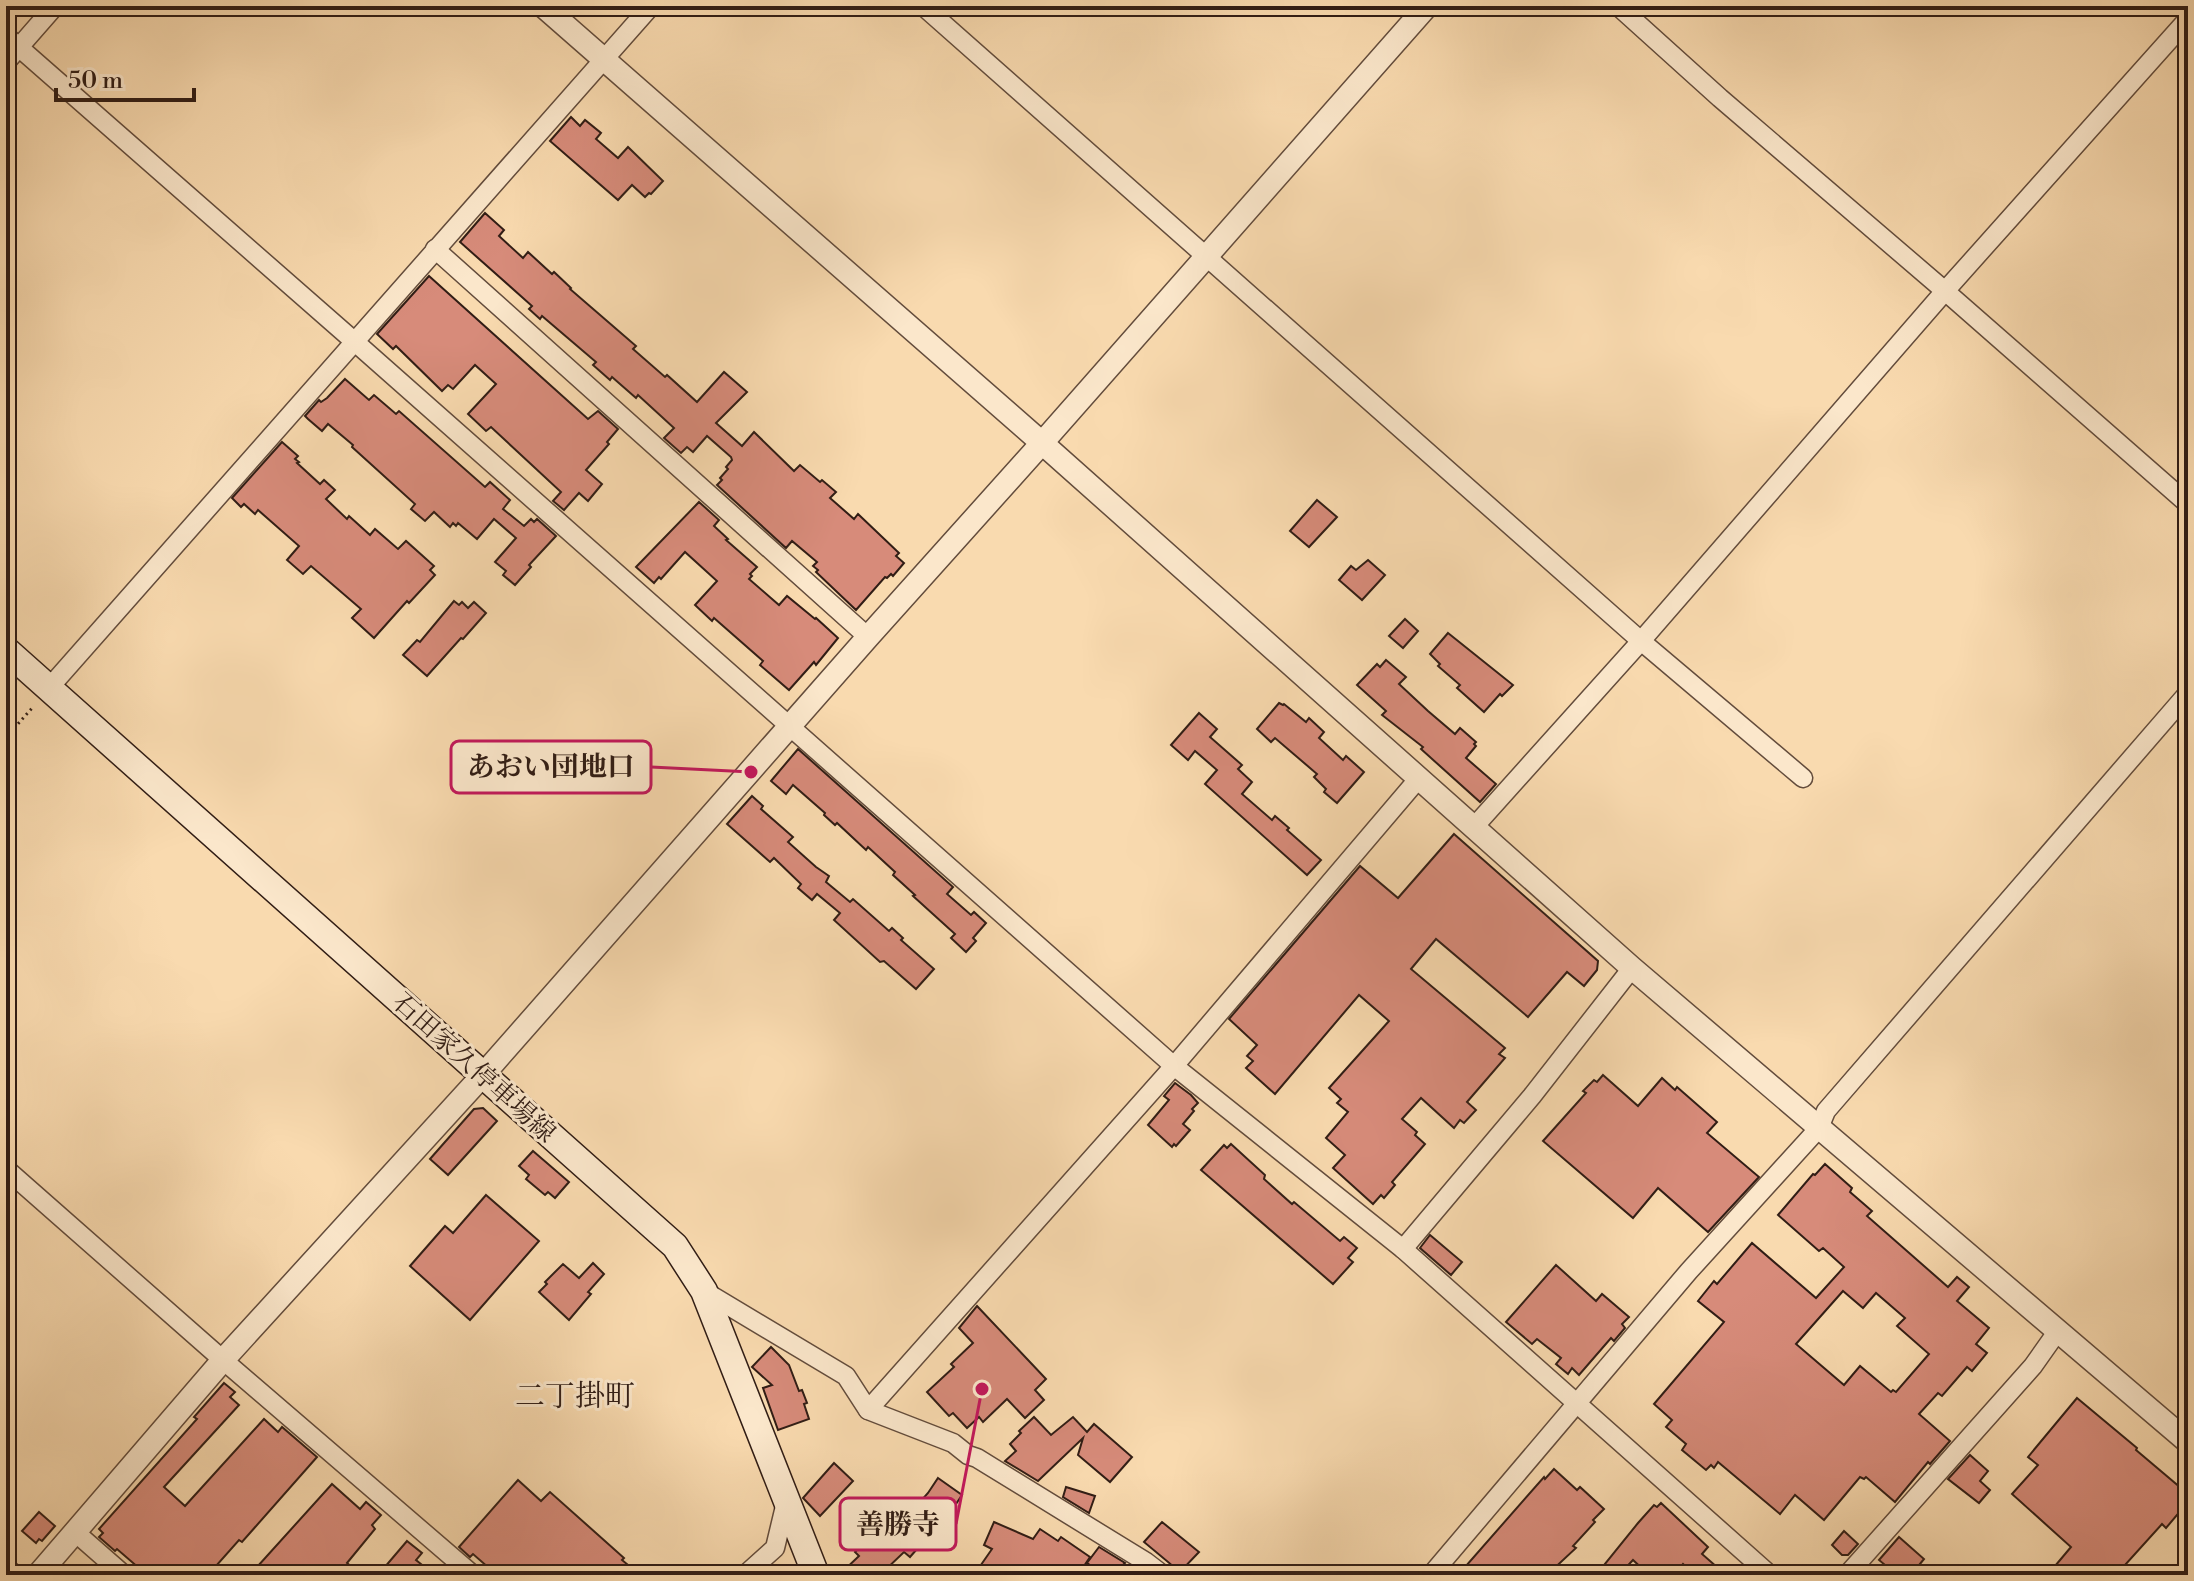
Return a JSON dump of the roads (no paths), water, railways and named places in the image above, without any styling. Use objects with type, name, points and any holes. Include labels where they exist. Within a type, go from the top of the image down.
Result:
[{"type":"main road","name":"石田家久停車場線","points":[[6,650],[675,1246],[704,1291],[816,1575]]},
{"type":"street","points":[[6,62],[12,42],[55,6]]},
{"type":"street","points":[[543,6],[1042,443],[1632,968],[2188,1442]]},
{"type":"street","points":[[49,688],[651,6]]},
{"type":"street","points":[[923,6],[1641,641],[1803,778]]},
{"type":"street","points":[[38,1575],[223,1360],[482,1076],[1427,6]]},
{"type":"street","points":[[1618,6],[2188,504]]},
{"type":"street","points":[[1474,827],[2188,19]]},
{"type":"street","points":[[12,42],[1174,1066],[1403,1249],[1770,1575]]},
{"type":"street","points":[[435,249],[868,637]]},
{"type":"street","points":[[1431,1575],[1689,1271],[1819,1128],[1826,1111],[2188,693]]},
{"type":"street","points":[[868,1410],[1174,1066],[1419,778]]},
{"type":"street","points":[[1403,1249],[1522,1108],[1632,968]]},
{"type":"street","points":[[6,1169],[473,1575]]},
{"type":"street","points":[[704,1291],[846,1376],[868,1410],[953,1443],[1140,1569],[1163,1575]]},
{"type":"street","points":[[1847,1575],[2033,1366],[2057,1332]]},
{"type":"street","points":[[745,1575],[775,1548],[786,1502]]},
{"type":"street","points":[[75,1532],[124,1575]]},
{"type":"street","points":[[6,1567],[15,1575]]},
{"type":"place","name":"あおい団地口","points":[[751,772]]},
{"type":"place","name":"善勝寺","points":[[982,1389]]},
{"type":"district","name":"二丁掛町","points":[[575,1397]]}]
